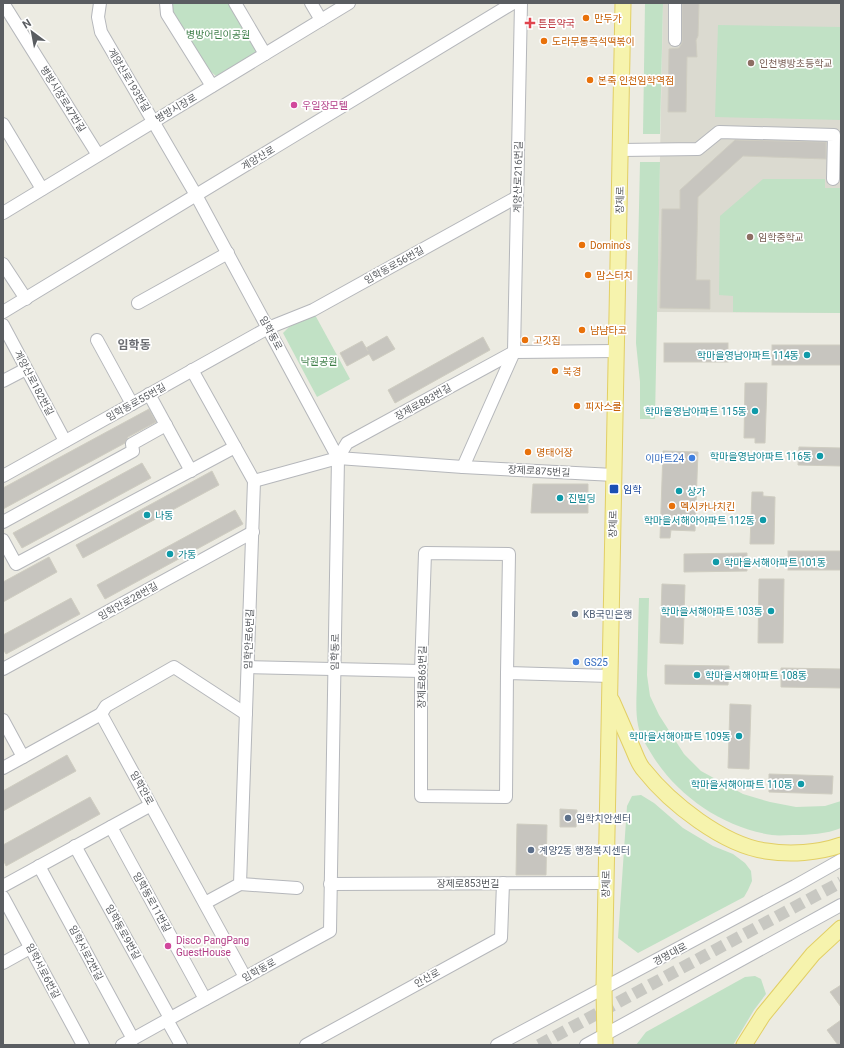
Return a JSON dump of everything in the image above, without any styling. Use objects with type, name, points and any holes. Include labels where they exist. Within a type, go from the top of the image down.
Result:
[{"type":"main road","name":"장제로","points":[[605,1040],[604,988],[623,3]]},
{"type":"main road","points":[[610,697],[643,769],[674,801],[700,823],[746,846],[765,851],[795,853],[830,849],[841,845]]},
{"type":"main road","points":[[744,1045],[763,1015],[813,954],[841,928]]},
{"type":"street","name":"병방시장로47번길","points":[[3,3],[98,155]]},
{"type":"street","name":"계양산로193번길","points":[[100,3],[98,17],[100,32],[154,121],[196,195]]},
{"type":"street","points":[[166,3],[167,14],[212,86]]},
{"type":"street","points":[[235,3],[265,54]]},
{"type":"street","points":[[311,3],[321,20]]},
{"type":"street","name":"병방시장로","points":[[3,213],[349,3]]},
{"type":"street","name":"계양산로","points":[[3,312],[513,3]]},
{"type":"street","name":"계양산로216번길","points":[[514,352],[522,3]]},
{"type":"street","points":[[675,3],[675,40]]},
{"type":"street","points":[[3,124],[42,189]]},
{"type":"street","points":[[620,150],[698,149],[720,132],[834,135],[833,179]]},
{"type":"street","name":"임학동로","points":[[122,1045],[330,931],[338,458],[196,195]]},
{"type":"street","name":"임학동로56번길","points":[[268,328],[313,310],[517,197]]},
{"type":"street","points":[[138,304],[228,253]]},
{"type":"street","points":[[3,264],[26,299]]},
{"type":"street","name":"계양산로182번길","points":[[3,325],[65,441]]},
{"type":"street","name":"임학동로55번길","points":[[3,476],[268,328]]},
{"type":"street","points":[[97,340],[132,404]]},
{"type":"street","name":"장제로883번길","points":[[338,458],[347,443],[514,352],[617,351]]},
{"type":"street","points":[[463,467],[514,352]]},
{"type":"street","points":[[3,382],[26,369]]},
{"type":"street","points":[[192,370],[254,481]]},
{"type":"street","points":[[150,394],[191,471]]},
{"type":"street","points":[[3,522],[133,451],[132,444],[166,425]]},
{"type":"street","points":[[3,540],[16,564],[235,447]]},
{"type":"street","name":"장제로875번길","points":[[254,481],[338,458],[463,467],[614,475]]},
{"type":"street","name":"임학안로6번길","points":[[240,884],[254,481]]},
{"type":"street","name":"임학안로28번길","points":[[3,669],[252,532]]},
{"type":"street","name":"장제로863번길","points":[[425,553],[509,554],[507,673],[506,797],[421,796],[421,671],[425,553]]},
{"type":"street","points":[[3,768],[101,714],[106,706],[174,667],[246,714]]},
{"type":"street","points":[[248,667],[421,671]]},
{"type":"street","points":[[507,673],[610,676]]},
{"type":"street","name":"임학안로","points":[[101,714],[245,977]]},
{"type":"street","points":[[3,720],[23,757]]},
{"type":"street","points":[[3,886],[151,805]]},
{"type":"street","name":"임학동로11번길","points":[[111,827],[205,999]]},
{"type":"street","name":"임학동로9번길","points":[[75,846],[169,1019]]},
{"type":"street","name":"경명대로","points":[[502,1042],[841,860]]},
{"type":"street","name":"임학서로2번길","points":[[39,866],[133,1039]]},
{"type":"street","name":"안산로","points":[[306,1045],[501,938],[503,883]]},
{"type":"street","name":"장제로853번길","points":[[330,884],[606,883]]},
{"type":"street","points":[[205,903],[240,884],[297,888]]},
{"type":"street","name":"임학서로6번길","points":[[3,897],[83,1045]]},
{"type":"street","points":[[586,1045],[605,1040],[841,905]]},
{"type":"street","points":[[3,963],[30,948]]},
{"type":"street","points":[[169,1019],[181,1045]]},
{"type":"street","points":[[502,1042],[518,1041],[522,1045]]},
{"type":"shaded area","name":"임학중학교","points":[[663,3],[841,3],[841,313],[657,312]]},
{"type":"green space","name":"병방어린이공원","points":[[172,3],[231,3],[256,44],[256,52],[216,76],[209,70],[171,8]]},
{"type":"green space","points":[[645,3],[663,3],[660,134],[643,134]]},
{"type":"green space","points":[[718,25],[841,27],[841,120],[715,117]]},
{"type":"green space","points":[[640,162],[660,162],[655,419],[640,419],[640,382],[636,343]]},
{"type":"green space","points":[[763,179],[825,179],[825,188],[841,188],[841,313],[733,312],[733,296],[719,295],[720,216]]},
{"type":"green space","name":"낙원공원","points":[[314,313],[350,379],[317,397],[283,333],[289,327]]},
{"type":"green space","points":[[639,598],[649,598],[647,675],[650,696],[659,715],[684,754],[701,771],[743,794],[770,802],[796,807],[825,806],[841,801],[841,828],[824,833],[806,835],[775,835],[737,826],[705,809],[690,798],[665,773],[644,742],[640,734],[637,719],[636,701]]},
{"type":"green space","points":[[641,795],[654,803],[683,828],[713,846],[733,854],[745,863],[751,871],[752,881],[744,897],[638,953],[618,938],[627,806],[632,796]]},
{"type":"green space","points":[[755,976],[761,979],[766,994],[754,1010],[733,1045],[636,1045],[646,1032],[745,977]]},
{"type":"building","points":[[682,3],[699,3],[698,36],[696,40],[697,57],[687,57],[686,112],[668,112],[669,49],[679,48],[682,43]]},
{"type":"building","points":[[735,140],[826,142],[826,159],[743,156],[698,197],[696,280],[710,280],[710,309],[660,308],[662,209],[680,209],[680,190]]},
{"type":"building","points":[[387,336],[395,349],[373,361],[369,354],[347,366],[340,353],[362,341],[366,348]]},
{"type":"building","points":[[483,337],[490,350],[395,403],[388,390]]},
{"type":"building","points":[[664,343],[728,343],[728,362],[664,362]]},
{"type":"building","name":"학마을영남아파트 114동","points":[[772,345],[841,345],[841,365],[772,365]]},
{"type":"building","name":"학마을영남아파트 115동","points":[[745,383],[767,383],[765,443],[755,443],[755,438],[744,438]]},
{"type":"building","points":[[149,409],[156,422],[128,437],[125,443],[3,509],[3,488]]},
{"type":"building","name":"학마을영남아파트 116동","points":[[799,447],[841,448],[841,466],[798,465]]},
{"type":"building","name":"상가","points":[[663,451],[698,452],[695,531],[671,530],[670,538],[660,538]]},
{"type":"building","points":[[142,463],[151,478],[22,548],[13,533]]},
{"type":"building","name":"나동","points":[[212,471],[219,485],[83,558],[76,545]]},
{"type":"building","name":"진빌딩","points":[[533,484],[588,484],[588,513],[531,513]]},
{"type":"building","name":"학마을서해아아파트 112동","points":[[752,492],[763,492],[763,496],[775,497],[774,544],[750,544]]},
{"type":"building","name":"가동","points":[[235,510],[243,524],[105,599],[97,585]]},
{"type":"building","points":[[788,551],[841,551],[841,570],[788,570]]},
{"type":"building","name":"학마을서해아파트 101동","points":[[747,553],[747,571],[684,572],[684,554]]},
{"type":"building","points":[[49,557],[57,572],[3,602],[3,582]]},
{"type":"building","name":"학마을서해아파트 103동","points":[[759,579],[784,579],[783,643],[758,643]]},
{"type":"building","points":[[662,584],[685,585],[683,644],[660,643]]},
{"type":"building","points":[[71,598],[80,614],[6,654],[3,649],[3,635]]},
{"type":"building","name":"학마을서해아파트 108동","points":[[665,665],[729,666],[728,685],[665,684]]},
{"type":"building","points":[[781,668],[841,669],[841,688],[781,687]]},
{"type":"building","name":"학마을서해아파트 109동","points":[[730,704],[751,705],[749,769],[728,768]]},
{"type":"building","points":[[67,755],[76,771],[3,811],[3,791]]},
{"type":"building","name":"학마을서해아파트 110동","points":[[769,774],[833,776],[832,794],[769,792]]},
{"type":"building","points":[[90,797],[100,814],[6,866],[3,859],[3,845]]},
{"type":"building","name":"임학치안센터","points":[[560,809],[577,810],[576,827],[560,827]]},
{"type":"building","name":"계양2동 행정복지센터","points":[[517,824],[547,825],[546,875],[516,875]]},
{"type":"building","points":[[841,985],[841,1007],[830,992]]},
{"type":"building","points":[[841,1020],[841,1045],[838,1045],[827,1030]]},
{"type":"tunnel","points":[[539,1045],[841,882]]},
{"type":"place","name":"만두가","points":[[586,18]]},
{"type":"place","name":"튼튼약국","points":[[530,23]]},
{"type":"place","name":"도라무통즉석떡볶이","points":[[544,41]]},
{"type":"place","name":"인천병방초등학교","points":[[751,63]]},
{"type":"place","name":"본죽 인천임학역점","points":[[590,80]]},
{"type":"place","name":"우일장모텔","points":[[294,105]]},
{"type":"place","name":"임학중학교","points":[[750,237]]},
{"type":"place","name":"Domino's","points":[[582,245]]},
{"type":"place","name":"맘스터치","points":[[588,275]]},
{"type":"place","name":"냠냠타코","points":[[582,330]]},
{"type":"place","name":"고깃집","points":[[525,340]]},
{"type":"place","name":"학마을영남아파트 114동","points":[[807,355]]},
{"type":"place","name":"북경","points":[[555,371]]},
{"type":"place","name":"피자스쿨","points":[[577,406]]},
{"type":"place","name":"학마을영남아파트 115동","points":[[755,411]]},
{"type":"place","name":"명태어장","points":[[528,452]]},
{"type":"place","name":"학마을영남아파트 116동","points":[[820,456]]},
{"type":"place","name":"이마트24","points":[[692,458]]},
{"type":"place","name":"임학","points":[[614,489]]},
{"type":"place","name":"상가","points":[[679,491]]},
{"type":"place","name":"진빌딩","points":[[560,498]]},
{"type":"place","name":"멕시카나치킨","points":[[672,506]]},
{"type":"place","name":"나동","points":[[147,515]]},
{"type":"place","name":"학마을서해아아파트 112동","points":[[763,520]]},
{"type":"place","name":"가동","points":[[170,554]]},
{"type":"place","name":"학마을서해아파트 101동","points":[[716,562]]},
{"type":"place","name":"학마을서해아파트 103동","points":[[771,611]]},
{"type":"place","name":"KB국민은행","points":[[575,614]]},
{"type":"place","name":"GS25","points":[[576,662]]},
{"type":"place","name":"학마을서해아파트 108동","points":[[697,675]]},
{"type":"place","name":"학마을서해아파트 109동","points":[[739,736]]},
{"type":"place","name":"학마을서해아파트 110동","points":[[801,784]]},
{"type":"place","name":"임학치안센터","points":[[568,818]]},
{"type":"place","name":"계양2동 행정복지센터","points":[[531,850]]},
{"type":"place","name":"Disco PangPang GuestHouse","points":[[168,946]]},
{"type":"district","name":"임학동","points":[[134,345]]}]
